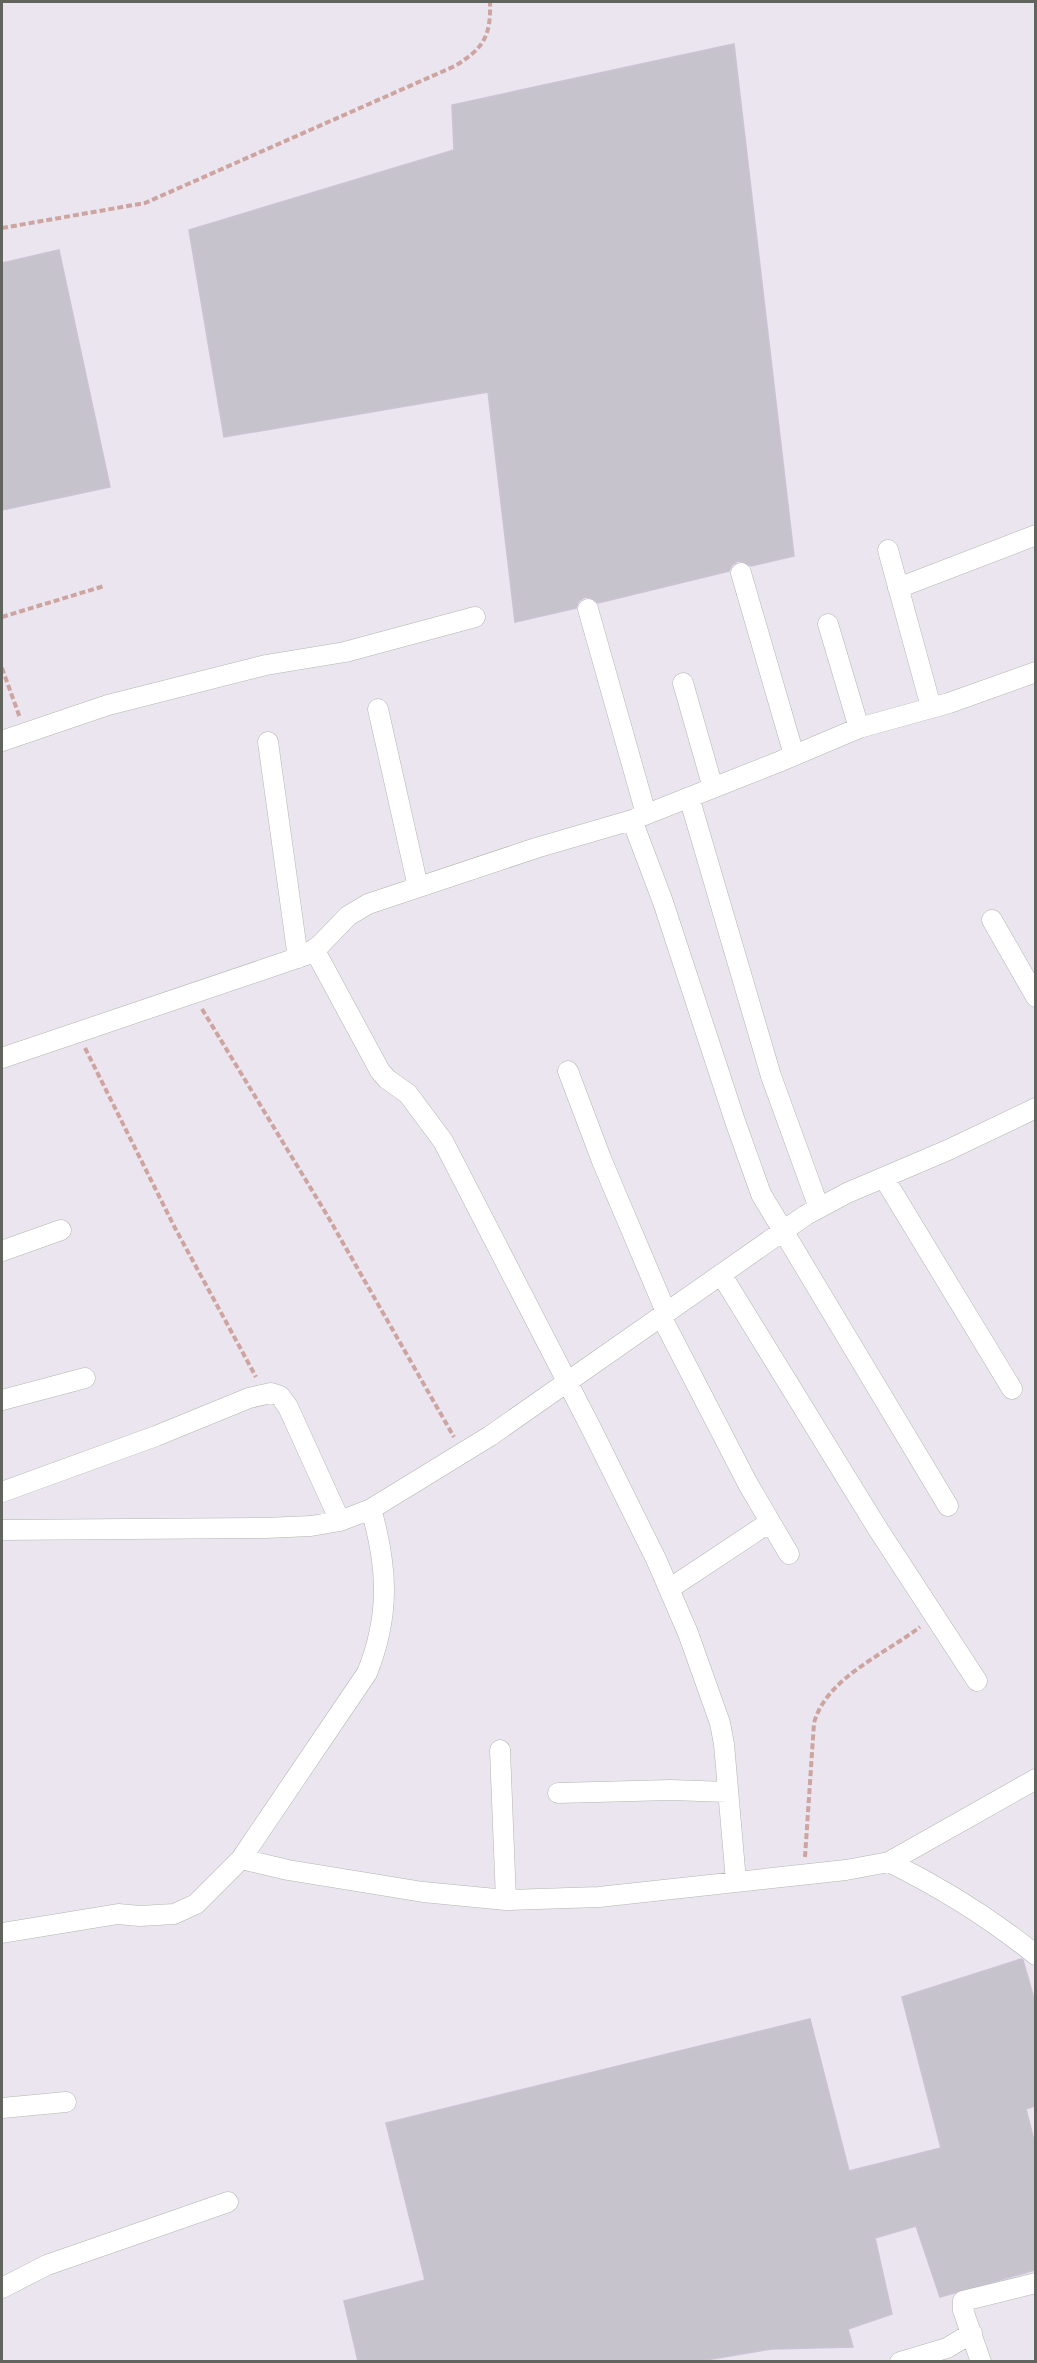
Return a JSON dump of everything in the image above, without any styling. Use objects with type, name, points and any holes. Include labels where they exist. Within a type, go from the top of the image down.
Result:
[{"type":"street","points":[[898,588],[1035,535]]},
{"type":"street","points":[[888,550],[931,707]]},
{"type":"street","points":[[741,573],[794,755]]},
{"type":"street","points":[[588,609],[639,817],[663,902],[756,1181],[766,1204],[948,1506]]},
{"type":"street","points":[[2,741],[108,705],[266,665],[345,652],[475,617]]},
{"type":"street","points":[[828,624],[859,728]]},
{"type":"street","points":[[2,1058],[194,995],[306,953],[348,916],[368,904],[536,848],[639,817],[859,728],[997,687],[1035,672]]},
{"type":"street","points":[[683,683],[713,788]]},
{"type":"street","points":[[378,708],[418,887]]},
{"type":"street","points":[[268,742],[306,953],[380,1071],[408,1094],[443,1141],[620,1486],[688,1633],[720,1724],[724,1744],[736,1881]]},
{"type":"street","points":[[689,797],[771,1076],[819,1208]]},
{"type":"street","points":[[992,920],[1035,997]]},
{"type":"street","points":[[568,1071],[664,1314],[770,1522],[789,1554]]},
{"type":"street","points":[[2,1530],[311,1526],[340,1521],[371,1509],[463,1454],[783,1230],[819,1208],[847,1193],[948,1150],[1035,1108]]},
{"type":"street","points":[[884,1178],[1012,1389]]},
{"type":"street","points":[[2,1251],[61,1230]]},
{"type":"street","points":[[722,1274],[791,1390],[977,1680]]},
{"type":"street","points":[[2,1400],[85,1378]]},
{"type":"street","points":[[2,1492],[156,1436],[265,1393],[271,1393],[280,1396],[288,1407],[340,1521]]},
{"type":"street","points":[[2,1933],[118,1914],[140,1916],[174,1914],[196,1904],[241,1859],[368,1673],[378,1646],[385,1588],[381,1543],[371,1509]]},
{"type":"street","points":[[669,1589],[770,1522]]},
{"type":"street","points":[[500,1750],[506,1900]]},
{"type":"street","points":[[241,1859],[288,1870],[423,1892],[506,1900],[599,1897],[846,1870],[889,1862],[1035,1779]]},
{"type":"street","points":[[558,1793],[728,1792]]},
{"type":"street","points":[[889,1862],[967,1904],[1035,1955]]},
{"type":"street","points":[[2,2108],[66,2102]]},
{"type":"street","points":[[2,2288],[47,2265],[228,2202]]},
{"type":"street","points":[[981,2361],[963,2310],[963,2300],[1035,2283]]},
{"type":"street","points":[[900,2361],[947,2348],[972,2333]]},
{"type":"path","points":[[2,228],[145,203],[455,66],[478,51],[485,40],[489,27],[490,2]]},
{"type":"path","points":[[2,617],[104,586]]},
{"type":"path","points":[[2,668],[25,732]]},
{"type":"path","points":[[194,995],[327,1215],[463,1454]]},
{"type":"path","points":[[78,1033],[175,1228],[265,1393]]},
{"type":"path","points":[[803,1875],[814,1723],[818,1710],[836,1687],[934,1616]]},
{"type":"building","points":[[734,44],[794,556],[751,566],[738,561],[729,571],[598,603],[585,597],[579,601],[576,608],[515,622],[488,392],[224,437],[189,230],[454,150],[452,105]]},
{"type":"building","points":[[59,250],[110,487],[2,510],[2,263]]},
{"type":"building","points":[[1021,1959],[1035,2002],[1035,2106],[1026,2109],[1035,2144],[1035,2270],[940,2297],[916,2226],[875,2238],[892,2314],[848,2329],[853,2347],[771,2349],[700,2361],[358,2361],[344,2301],[425,2280],[386,2123],[810,2019],[849,2171],[941,2148],[902,1997]]}]
